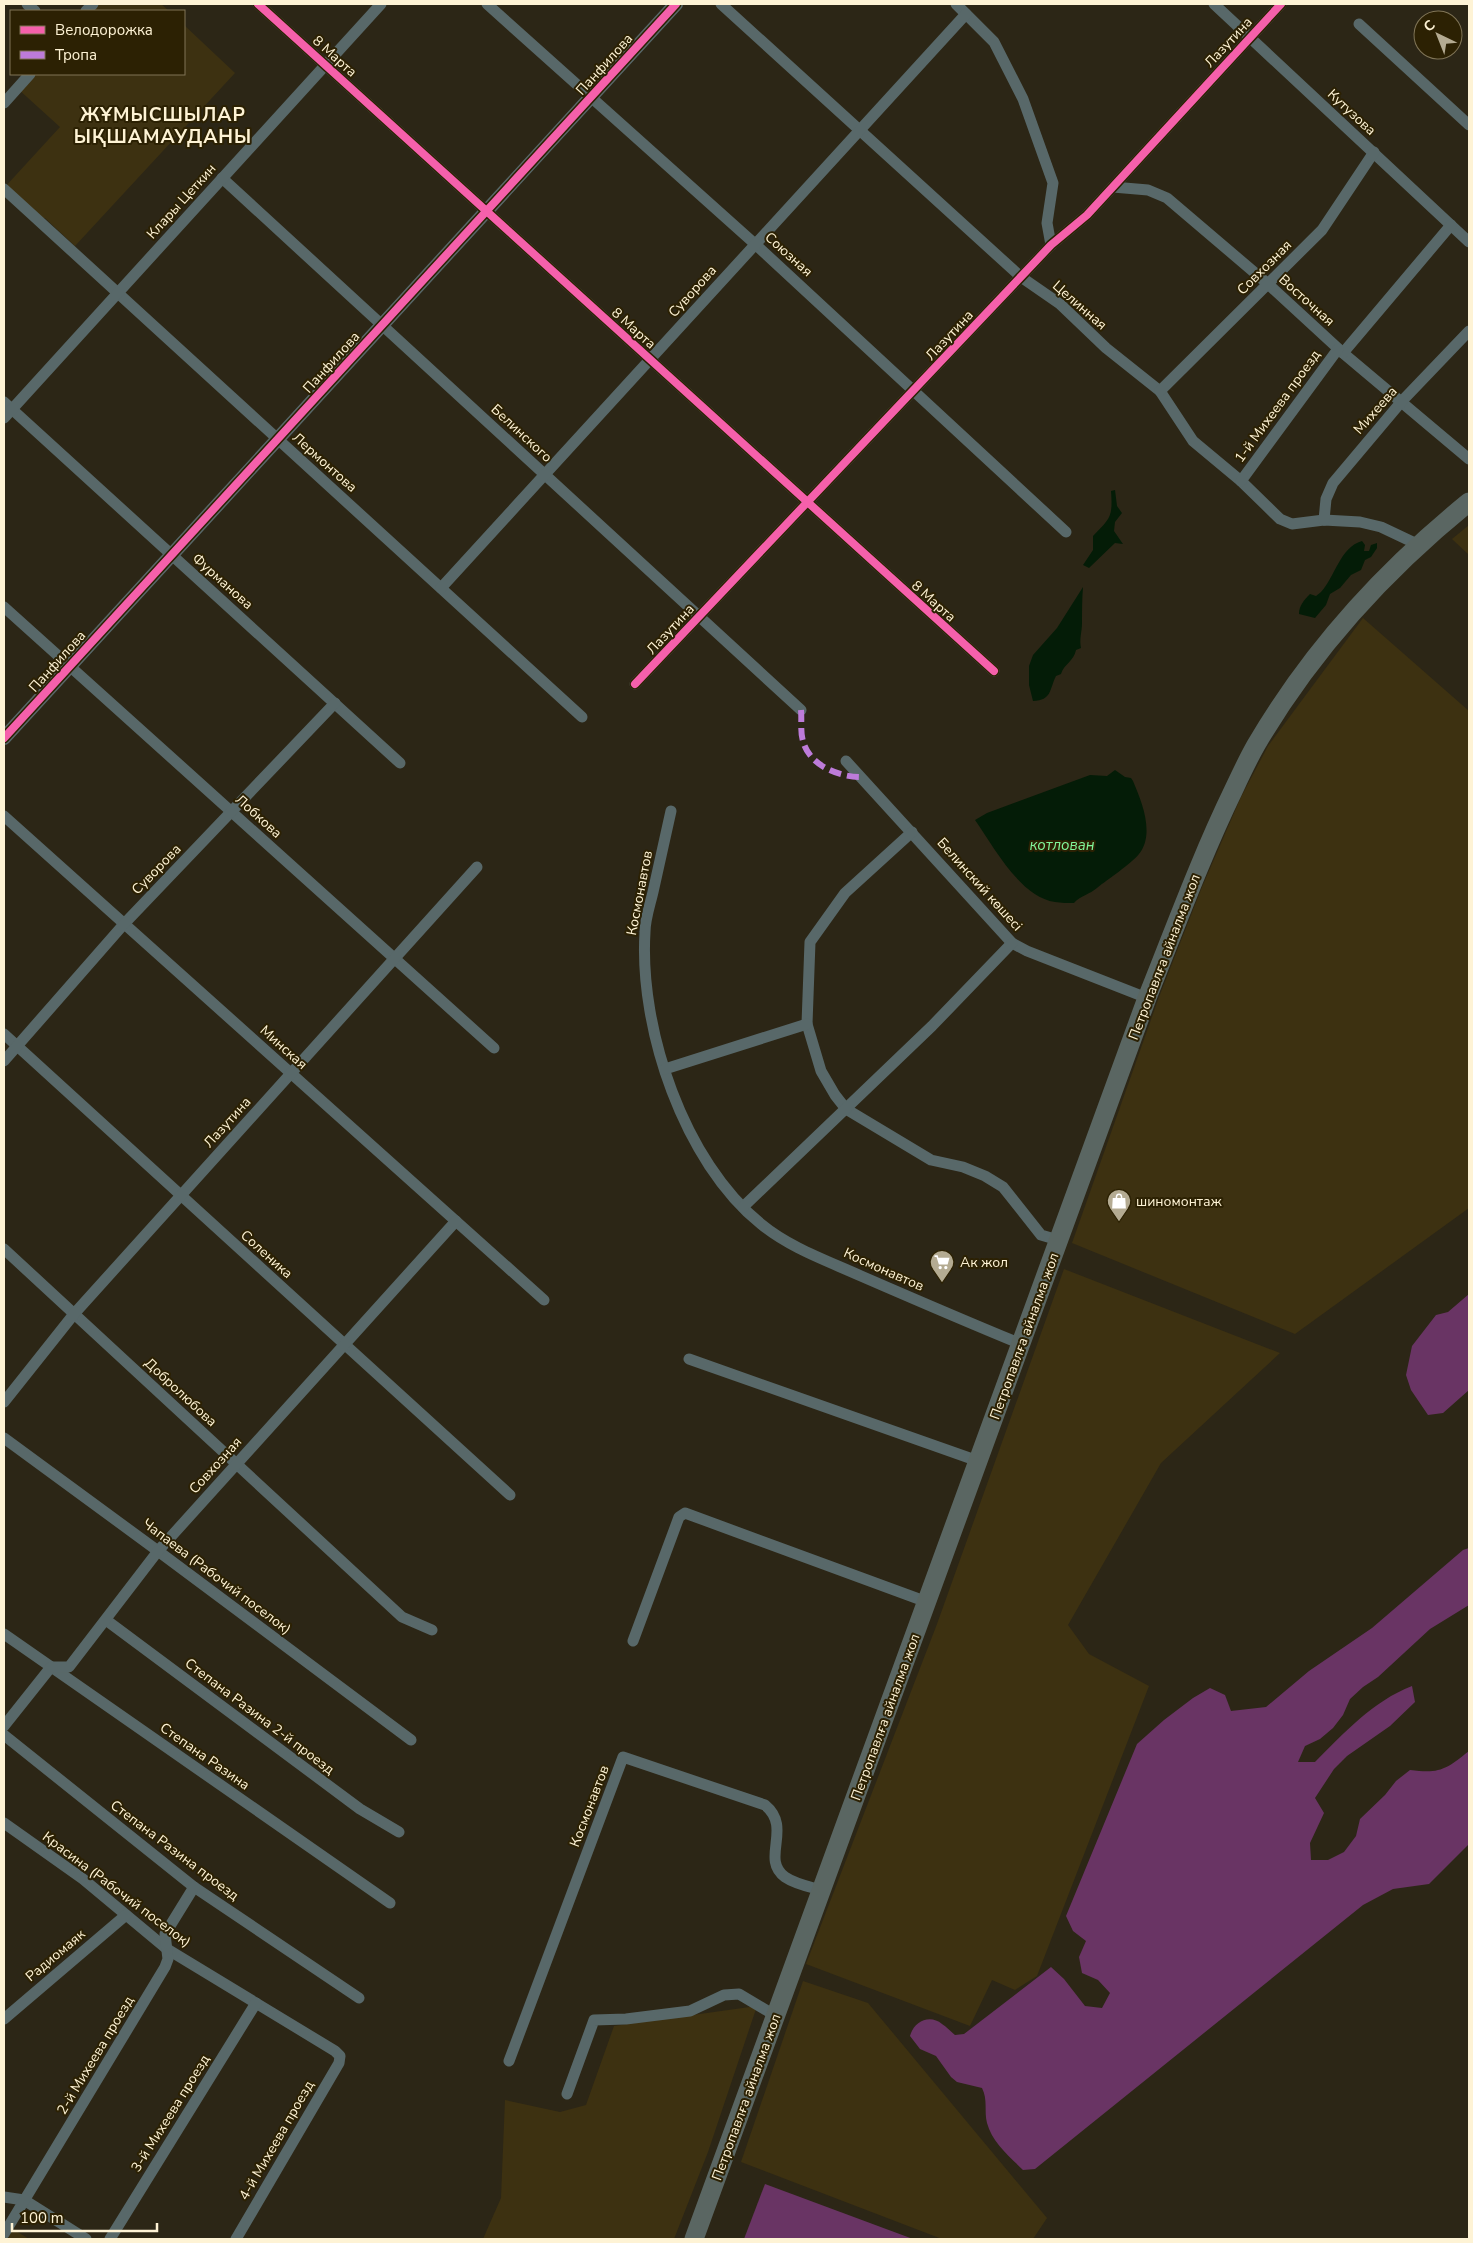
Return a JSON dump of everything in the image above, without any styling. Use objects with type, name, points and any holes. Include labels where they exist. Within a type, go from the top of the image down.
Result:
[{"type":"highway","name":"Петропавлға айналма жол","points":[[694,2239],[1147,998],[1220,818],[1255,746],[1288,693],[1328,640],[1371,592],[1469,502]]},
{"type":"street","name":"8 Марта","points":[[258,4],[994,672]]},
{"type":"street","name":"Клары Цеткин","points":[[4,418],[8,405],[117,294],[381,4]]},
{"type":"street","name":"Союзная","points":[[487,4],[755,244],[1066,532]]},
{"type":"street","name":"Панфилова","points":[[4,738],[676,4]]},
{"type":"street","name":"Целинная","points":[[721,4],[1021,277],[1060,304],[1106,348],[1160,391],[1193,441],[1286,523],[1299,524],[1324,520],[1360,522],[1381,527],[1419,546]]},
{"type":"street","points":[[956,4],[994,42],[1023,99],[1053,183],[1047,224],[1051,245]]},
{"type":"street","name":"Кутузова","points":[[1214,4],[1469,242]]},
{"type":"street","name":"Лазутина","points":[[635,684],[1051,245],[1087,215],[1281,4]]},
{"type":"street","name":"Суворова","points":[[441,588],[966,14]]},
{"type":"street","points":[[1359,24],[1469,124]]},
{"type":"street","points":[[4,103],[29,75]]},
{"type":"street","name":"Совхозная","points":[[1160,391],[1322,230],[1374,152]]},
{"type":"street","name":"Белинского","points":[[222,178],[801,710]]},
{"type":"street","name":"Восточная","points":[[1113,187],[1148,190],[1167,198],[1268,284],[1340,351],[1469,459]]},
{"type":"street","name":"Лермонтова","points":[[4,189],[582,717]]},
{"type":"street","name":"1-й Михеева проезд","points":[[1240,481],[1340,351],[1451,225]]},
{"type":"street","name":"Михеева","points":[[1324,520],[1326,499],[1333,483],[1402,401],[1469,331]]},
{"type":"street","name":"Фурманова","points":[[8,405],[400,763]]},
{"type":"street","name":"Лобкова","points":[[4,607],[494,1048]]},
{"type":"street","name":"Суворова","points":[[4,1061],[124,924],[335,703]]},
{"type":"street","name":"Белинский көшесі","points":[[846,761],[1012,943],[1028,952],[1147,998]]},
{"type":"street","name":"Космонавтов","points":[[671,811],[645,931],[645,969],[652,1026],[665,1069],[699,1151],[719,1182],[761,1224],[782,1239],[1021,1344]]},
{"type":"street","name":"Минская","points":[[4,816],[544,1300]]},
{"type":"street","points":[[912,832],[845,893],[810,942],[807,1024],[827,1084],[846,1108],[931,1160],[963,1167],[985,1176],[1007,1191],[1041,1235],[1058,1240]]},
{"type":"street","name":"Лазутина","points":[[4,1402],[74,1314],[477,867]]},
{"type":"street","points":[[743,1207],[932,1026],[1012,943]]},
{"type":"street","points":[[665,1069],[807,1024]]},
{"type":"street","name":"Соленика","points":[[4,1034],[510,1495]]},
{"type":"street","name":"Совхозная","points":[[51,1667],[69,1667],[158,1551],[456,1221]]},
{"type":"street","name":"Добролюбова","points":[[4,1249],[402,1616],[432,1630]]},
{"type":"street","points":[[690,1359],[978,1461]]},
{"type":"street","name":"Чапаева (Рабочий поселок)","points":[[4,1438],[411,1740]]},
{"type":"street","points":[[633,1641],[679,1517],[685,1513],[927,1602]]},
{"type":"street","name":"Степана Разина 2-й проезд","points":[[106,1620],[360,1809],[399,1832]]},
{"type":"street","name":"Степана Разина","points":[[4,1634],[390,1903]]},
{"type":"street","points":[[4,1726],[51,1667]]},
{"type":"street","name":"Степана Разина проезд","points":[[4,1735],[194,1887],[359,1998]]},
{"type":"street","name":"Космонавтов","points":[[509,2061],[623,1757],[765,1805],[774,1815],[778,1829],[774,1861],[776,1868],[790,1880],[821,1890]]},
{"type":"street","name":"Красина (Рабочий поселок)","points":[[4,1823],[83,1879],[167,1949],[336,2051],[340,2056]]},
{"type":"street","name":"2-й Михеева проезд","points":[[4,2234],[165,1967],[166,1934],[194,1887]]},
{"type":"street","name":"Радиомаяк","points":[[4,2018],[126,1915]]},
{"type":"street","points":[[567,2094],[594,2020],[626,2019],[690,2011],[724,1995],[739,1994],[776,2016]]},
{"type":"street","name":"3-й Михеева проезд","points":[[110,2239],[256,2003]]},
{"type":"street","name":"4-й Михеева проезд","points":[[236,2239],[339,2063],[340,2056]]},
{"type":"street","points":[[4,2197],[24,2200],[86,2239]]},
{"type":"shaded area","points":[[93,4],[161,4],[168,10],[88,10]]},
{"type":"shaded area","points":[[185,26],[235,73],[75,246],[45,218],[37,219],[4,188],[60,127],[17,88],[29,75],[185,75]]},
{"type":"shaded area","points":[[1469,525],[1469,555],[1452,539]]},
{"type":"shaded area","points":[[1363,618],[1469,711],[1469,1208],[1295,1334],[1072,1243],[1159,997],[1202,887],[1241,797],[1268,746]]},
{"type":"shaded area","points":[[1064,1269],[1280,1353],[1161,1463],[1068,1625],[1089,1654],[1149,1686],[1037,1976],[1015,1990],[992,1980],[970,2026],[806,1964],[937,1624]]},
{"type":"shaded area","points":[[1469,1294],[1469,1390],[1443,1413],[1428,1415],[1411,1390],[1406,1375],[1412,1346],[1436,1315],[1448,1312]]},
{"type":"shaded area","points":[[1469,1548],[1469,1605],[1430,1629],[1378,1677],[1363,1687],[1350,1699],[1343,1715],[1333,1728],[1320,1739],[1305,1746],[1298,1762],[1315,1762],[1348,1729],[1372,1709],[1384,1700],[1412,1686],[1415,1702],[1390,1726],[1347,1756],[1334,1769],[1315,1798],[1324,1813],[1310,1843],[1311,1860],[1328,1860],[1344,1852],[1356,1836],[1360,1819],[1385,1795],[1396,1781],[1410,1770],[1429,1771],[1442,1769],[1469,1751],[1469,1844],[1429,1884],[1393,1889],[1363,1905],[1035,2169],[1023,2170],[1002,2148],[989,2130],[982,2088],[957,2082],[951,2077],[936,2056],[920,2049],[910,2036],[915,2026],[928,2019],[944,2025],[955,2035],[964,2034],[1051,1967],[1064,1979],[1085,2006],[1102,2008],[1110,1993],[1098,1980],[1082,1973],[1079,1957],[1086,1941],[1073,1931],[1066,1916],[1137,1744],[1164,1720],[1210,1688],[1225,1695],[1231,1711],[1266,1707],[1309,1671],[1372,1628],[1463,1550]]},
{"type":"shaded area","points":[[803,1981],[868,2003],[1047,2218],[1033,2239],[942,2239],[741,2162]]},
{"type":"shaded area","points":[[757,2006],[708,2152],[674,2239],[483,2239],[501,2198],[505,2100],[560,2112],[586,2105],[614,2026]]},
{"type":"shaded area","points":[[765,2184],[913,2239],[744,2239]]},
{"type":"shaded area","points":[[13,2229],[29,2239],[6,2239]]},
{"type":"water","points":[[1115,490],[1117,506],[1122,513],[1115,522],[1114,531],[1123,544],[1115,543],[1089,568],[1083,565],[1093,550],[1093,536],[1109,517],[1111,512],[1111,491]]},
{"type":"water","points":[[1362,541],[1365,545],[1364,551],[1369,551],[1371,545],[1377,543],[1377,548],[1371,557],[1365,560],[1361,570],[1351,575],[1340,588],[1330,594],[1326,605],[1315,618],[1299,614],[1301,606],[1310,594],[1316,596],[1326,586],[1348,549]]},
{"type":"water","points":[[1083,587],[1081,648],[1076,650],[1061,674],[1056,676],[1047,696],[1044,699],[1033,701],[1029,685],[1029,666],[1033,655],[1057,628]]},
{"type":"water","name":"котлован","points":[[1115,770],[1125,777],[1131,778],[1140,798],[1147,828],[1144,846],[1139,854],[1125,867],[1074,903],[1055,902],[1042,898],[1030,891],[1009,869],[975,820],[987,813],[1090,775],[1107,776]]},
{"type":"marked path","points":[[801,710],[802,737],[811,757],[834,772],[861,777]]},
{"type":"cycle path","points":[[258,4],[994,671]]},
{"type":"cycle path","points":[[4,738],[676,4]]},
{"type":"cycle path","points":[[635,684],[1051,245],[1087,215],[1281,4]]},
{"type":"place","name":"шиномонтаж","points":[[1119,1222]]},
{"type":"place","name":"Ак жол","points":[[942,1283]]},
{"type":"district","name":"ЖҰМЫСШЫЛАР ЫҚШАМАУДАНЫ","points":[[163,125]]}]
